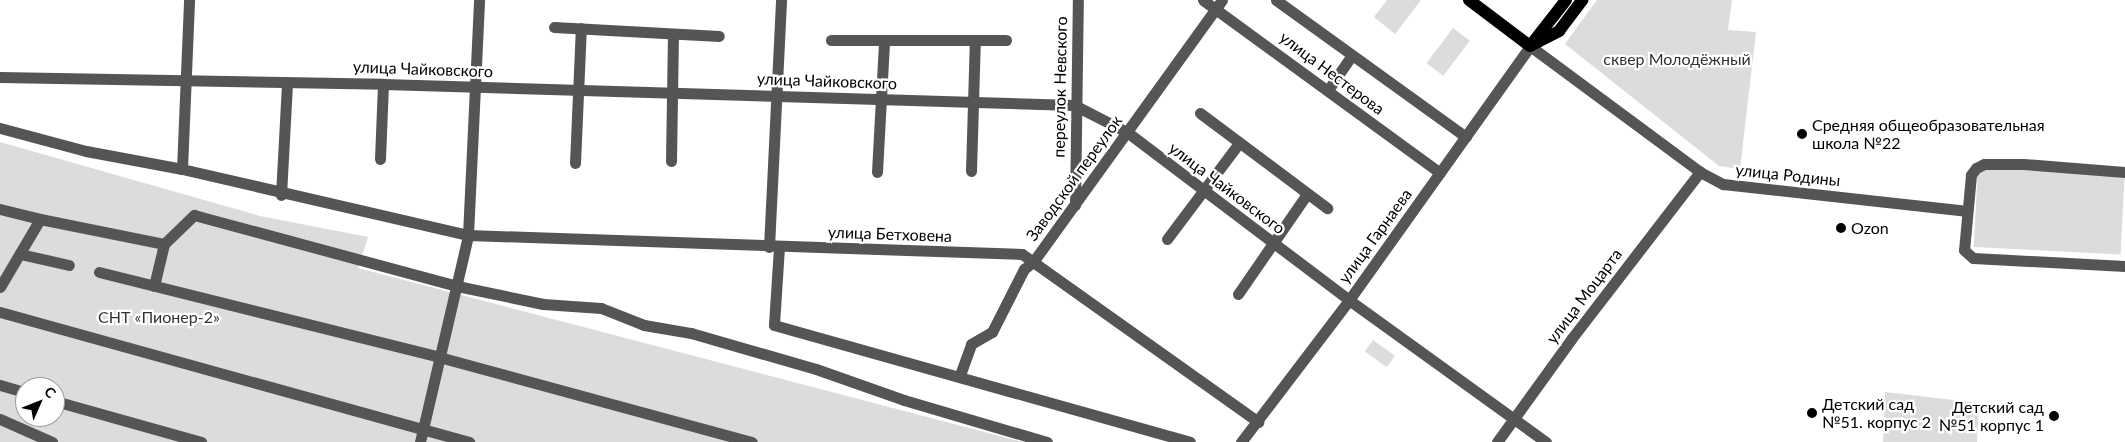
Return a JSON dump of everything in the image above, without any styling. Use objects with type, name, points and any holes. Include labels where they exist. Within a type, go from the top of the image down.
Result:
[{"type":"main road","points":[[1470,0],[1530,46]]},
{"type":"main road","name":"улица Гарнаева","points":[[1530,46],[1566,0]]},
{"type":"main road","name":"улица Гарнаева","points":[[1530,46],[1559,32],[1582,0]]},
{"type":"street","points":[[182,169],[189,0]]},
{"type":"street","points":[[420,442],[468,235],[477,87],[479,0]]},
{"type":"street","points":[[781,0],[776,96],[774,325],[960,375],[1190,442]]},
{"type":"street","name":"переулок Невского","points":[[1075,205],[1074,105],[1078,0]]},
{"type":"street","name":"улица Нестерова","points":[[1204,0],[1220,4],[1328,90],[1440,173]]},
{"type":"street","points":[[1276,0],[1466,137]]},
{"type":"street","name":"Заводской переулок","points":[[960,375],[971,344],[992,332],[1024,269],[1033,262],[1220,4]]},
{"type":"street","points":[[554,27],[719,36]]},
{"type":"street","points":[[574,163],[582,28]]},
{"type":"street","points":[[671,161],[673,34]]},
{"type":"street","points":[[831,40],[1006,40]]},
{"type":"street","points":[[971,171],[975,40]]},
{"type":"street","points":[[877,172],[884,41]]},
{"type":"street","name":"улица Гарнаева","points":[[1241,442],[1349,300],[1530,46]]},
{"type":"street","name":"улица Родины","points":[[1530,46],[1700,172],[1722,184],[1966,210]]},
{"type":"street","points":[[1328,90],[1352,55]]},
{"type":"street","name":"улица Чайковского","points":[[0,76],[187,79],[201,82],[383,84],[1074,105],[1127,132],[1349,300],[1546,442]]},
{"type":"street","points":[[281,195],[287,83]]},
{"type":"street","points":[[380,159],[383,84]]},
{"type":"street","points":[[1200,113],[1327,208]]},
{"type":"street","name":"улица Бетховена","points":[[0,128],[86,151],[182,169],[281,195],[468,235],[774,247],[1022,254],[1258,422]]},
{"type":"street","points":[[1167,239],[1239,142]]},
{"type":"street","points":[[2125,172],[1984,164],[1971,175],[1966,210],[1964,250],[1973,258],[2125,266]]},
{"type":"street","name":"улица Моцарта","points":[[1497,442],[1572,338],[1700,172]]},
{"type":"street","points":[[1238,294],[1275,244],[1307,194]]},
{"type":"street","points":[[0,209],[164,244]]},
{"type":"street","points":[[154,286],[164,244],[194,215],[457,286],[543,304],[601,308],[644,325],[691,333],[816,369],[904,400],[1046,442]]},
{"type":"street","points":[[0,287],[40,219]]},
{"type":"street","points":[[20,254],[69,265]]},
{"type":"street","points":[[99,272],[439,357],[752,442]]},
{"type":"street","points":[[0,312],[469,442]]},
{"type":"street","points":[[0,385],[15,389]]},
{"type":"street","points":[[65,404],[201,442]]},
{"type":"street","points":[[0,419],[52,442]]},
{"type":"green space","points":[[1387,0],[1421,0],[1395,34],[1374,17]]},
{"type":"green space","name":"сквер Молодёжный","points":[[1597,0],[1732,0],[1728,30],[1756,32],[1740,169],[1719,166],[1565,44]]},
{"type":"green space","points":[[1453,28],[1470,41],[1443,76],[1427,63]]},
{"type":"green space","name":"СНТ «Пионер-2»","points":[[0,142],[260,216],[368,237],[358,268],[1023,442],[0,442]]},
{"type":"green space","points":[[1978,166],[2125,174],[2121,255],[1974,247]]},
{"type":"green space","points":[[1373,340],[1395,356],[1387,367],[1365,351]]},
{"type":"green space","points":[[1885,392],[1979,403],[1977,442],[1883,442]]},
{"type":"place","name":"Средняя общеобразовательная школа №22","points":[[1802,134]]},
{"type":"place","name":"Ozon","points":[[1841,228]]},
{"type":"place","name":"Детский сад №51. корпус 2","points":[[1812,413]]},
{"type":"place","name":"Детский сад №51 корпус 1","points":[[2054,416]]}]
